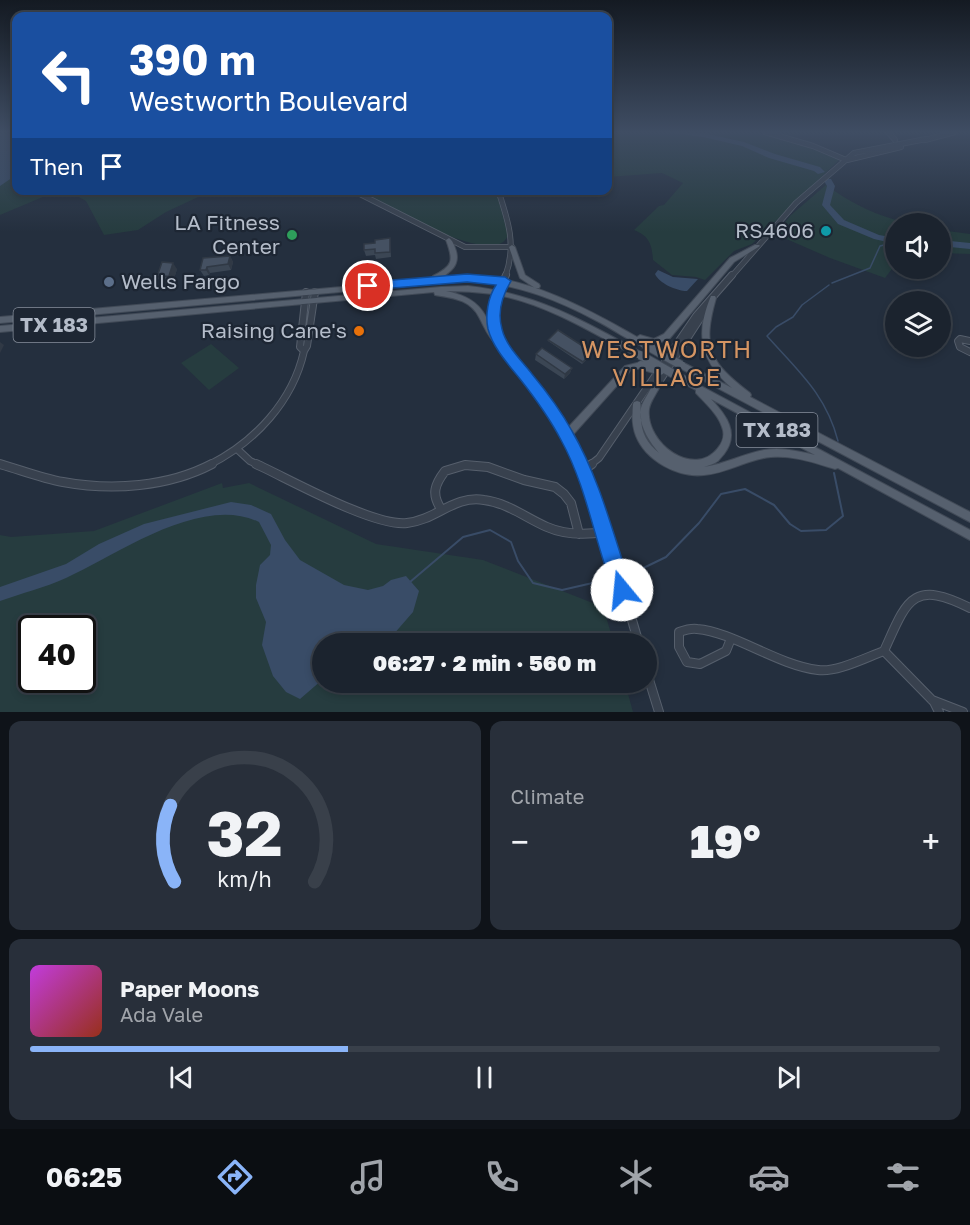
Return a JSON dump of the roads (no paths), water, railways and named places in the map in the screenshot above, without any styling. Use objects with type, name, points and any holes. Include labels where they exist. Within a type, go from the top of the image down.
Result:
[{"type":"main road","points":[[430,280],[450,269],[454,263],[455,255],[449,240]]},
{"type":"main road","points":[[612,326],[649,342],[667,336],[732,260],[757,246]]},
{"type":"main road","points":[[512,248],[522,276],[560,299]]},
{"type":"main road","name":"TX 183","points":[[0,320],[430,280],[472,278],[505,281],[560,299],[970,517]]},
{"type":"main road","name":"TX 183","points":[[0,329],[446,288],[498,292],[529,300],[567,315],[970,535]]},
{"type":"main road","points":[[391,293],[401,295],[444,293],[462,298],[480,311],[490,335],[500,343]]},
{"type":"main road","points":[[713,298],[705,320],[706,350],[714,365],[725,376],[768,410]]},
{"type":"main road","points":[[155,315],[159,309],[164,307],[212,303],[225,299]]},
{"type":"main road","points":[[37,326],[44,321],[124,313],[138,307]]},
{"type":"main road","points":[[567,315],[575,307]]},
{"type":"main road","points":[[567,435],[628,368],[641,365],[684,380]]},
{"type":"main road","points":[[655,388],[646,407],[645,421],[650,438],[661,452],[680,461],[701,464],[718,456],[727,442],[727,433],[715,409],[694,386]]},
{"type":"main road","points":[[637,404],[636,420],[641,440],[657,456],[677,468],[705,471],[757,455],[781,453],[807,457],[849,469]]},
{"type":"main road","points":[[894,494],[898,480]]},
{"type":"street","points":[[583,470],[599,458],[696,316],[793,206],[840,165]]},
{"type":"street","points":[[362,195],[449,240],[471,247],[512,248]]},
{"type":"street","points":[[499,195],[512,248],[505,281],[498,292],[493,312],[495,328],[500,343],[539,393],[567,435],[583,470],[605,532],[636,633]]},
{"type":"street","points":[[304,351],[300,347],[306,292]]},
{"type":"street","points":[[0,464],[70,483],[119,485],[166,482],[192,475],[237,449],[257,433],[279,407],[293,386],[307,346],[315,292]]},
{"type":"street","points":[[655,388],[713,298]]},
{"type":"street","points":[[970,341],[960,339],[958,341],[960,347],[970,352]]},
{"type":"street","points":[[237,449],[250,461],[378,520],[396,524],[411,523],[462,500],[474,498],[507,505],[543,526],[586,536],[605,532]]},
{"type":"street","points":[[441,509],[434,501],[433,494],[446,471],[470,466],[492,468],[529,482],[547,483],[561,491],[570,500],[576,513],[579,534]]},
{"type":"street","points":[[730,641],[726,651],[700,664],[687,662],[679,647],[680,632],[694,628],[711,631],[772,657],[820,671],[848,665],[884,651],[910,599],[918,594],[930,592],[970,608]]},
{"type":"street","points":[[884,651],[931,700],[939,712]]},
{"type":"street","points":[[653,693],[659,712]]},
{"type":"street","points":[[931,700],[963,712]]},
{"type":"water","points":[[0,165],[12,165],[12,178],[0,186]]},
{"type":"water","points":[[658,270],[673,277],[698,279],[687,291],[678,290],[660,280],[655,274]]},
{"type":"water","points":[[231,502],[251,505],[271,514],[285,540],[300,560],[344,585],[368,590],[406,576],[419,591],[413,612],[395,633],[312,633],[312,689],[300,699],[286,692],[273,676],[262,645],[266,622],[256,598],[256,585],[260,565],[270,555],[271,545],[259,522],[236,515],[212,516],[186,521],[160,530],[50,585],[0,601],[0,587],[66,564],[99,544],[144,524]]},
{"type":"waterway","points":[[804,165],[821,172]]},
{"type":"waterway","points":[[828,181],[831,186],[826,205],[841,222],[885,239]]},
{"type":"waterway","points":[[951,244],[970,246]]},
{"type":"waterway","points":[[832,283],[870,268],[880,246],[885,245]]},
{"type":"waterway","points":[[829,285],[802,305],[793,317],[776,327],[767,336],[810,384],[833,424],[838,441]]},
{"type":"waterway","points":[[631,574],[666,557],[699,523],[721,494],[745,489],[774,505],[790,524],[801,531],[826,530],[843,516],[834,473]]},
{"type":"waterway","points":[[410,582],[463,537],[490,530],[511,542],[518,561],[533,583],[562,590],[610,579]]},
{"type":"place","name":"RS4606","points":[[826,231]]},
{"type":"place","name":"LA Fitness Center","points":[[292,235]]},
{"type":"place","name":"Wells Fargo","points":[[109,282]]},
{"type":"place","name":"Raising Cane's","points":[[359,331]]},
{"type":"district","name":"WESTWORTH VILLAGE","points":[[667,364]]}]
